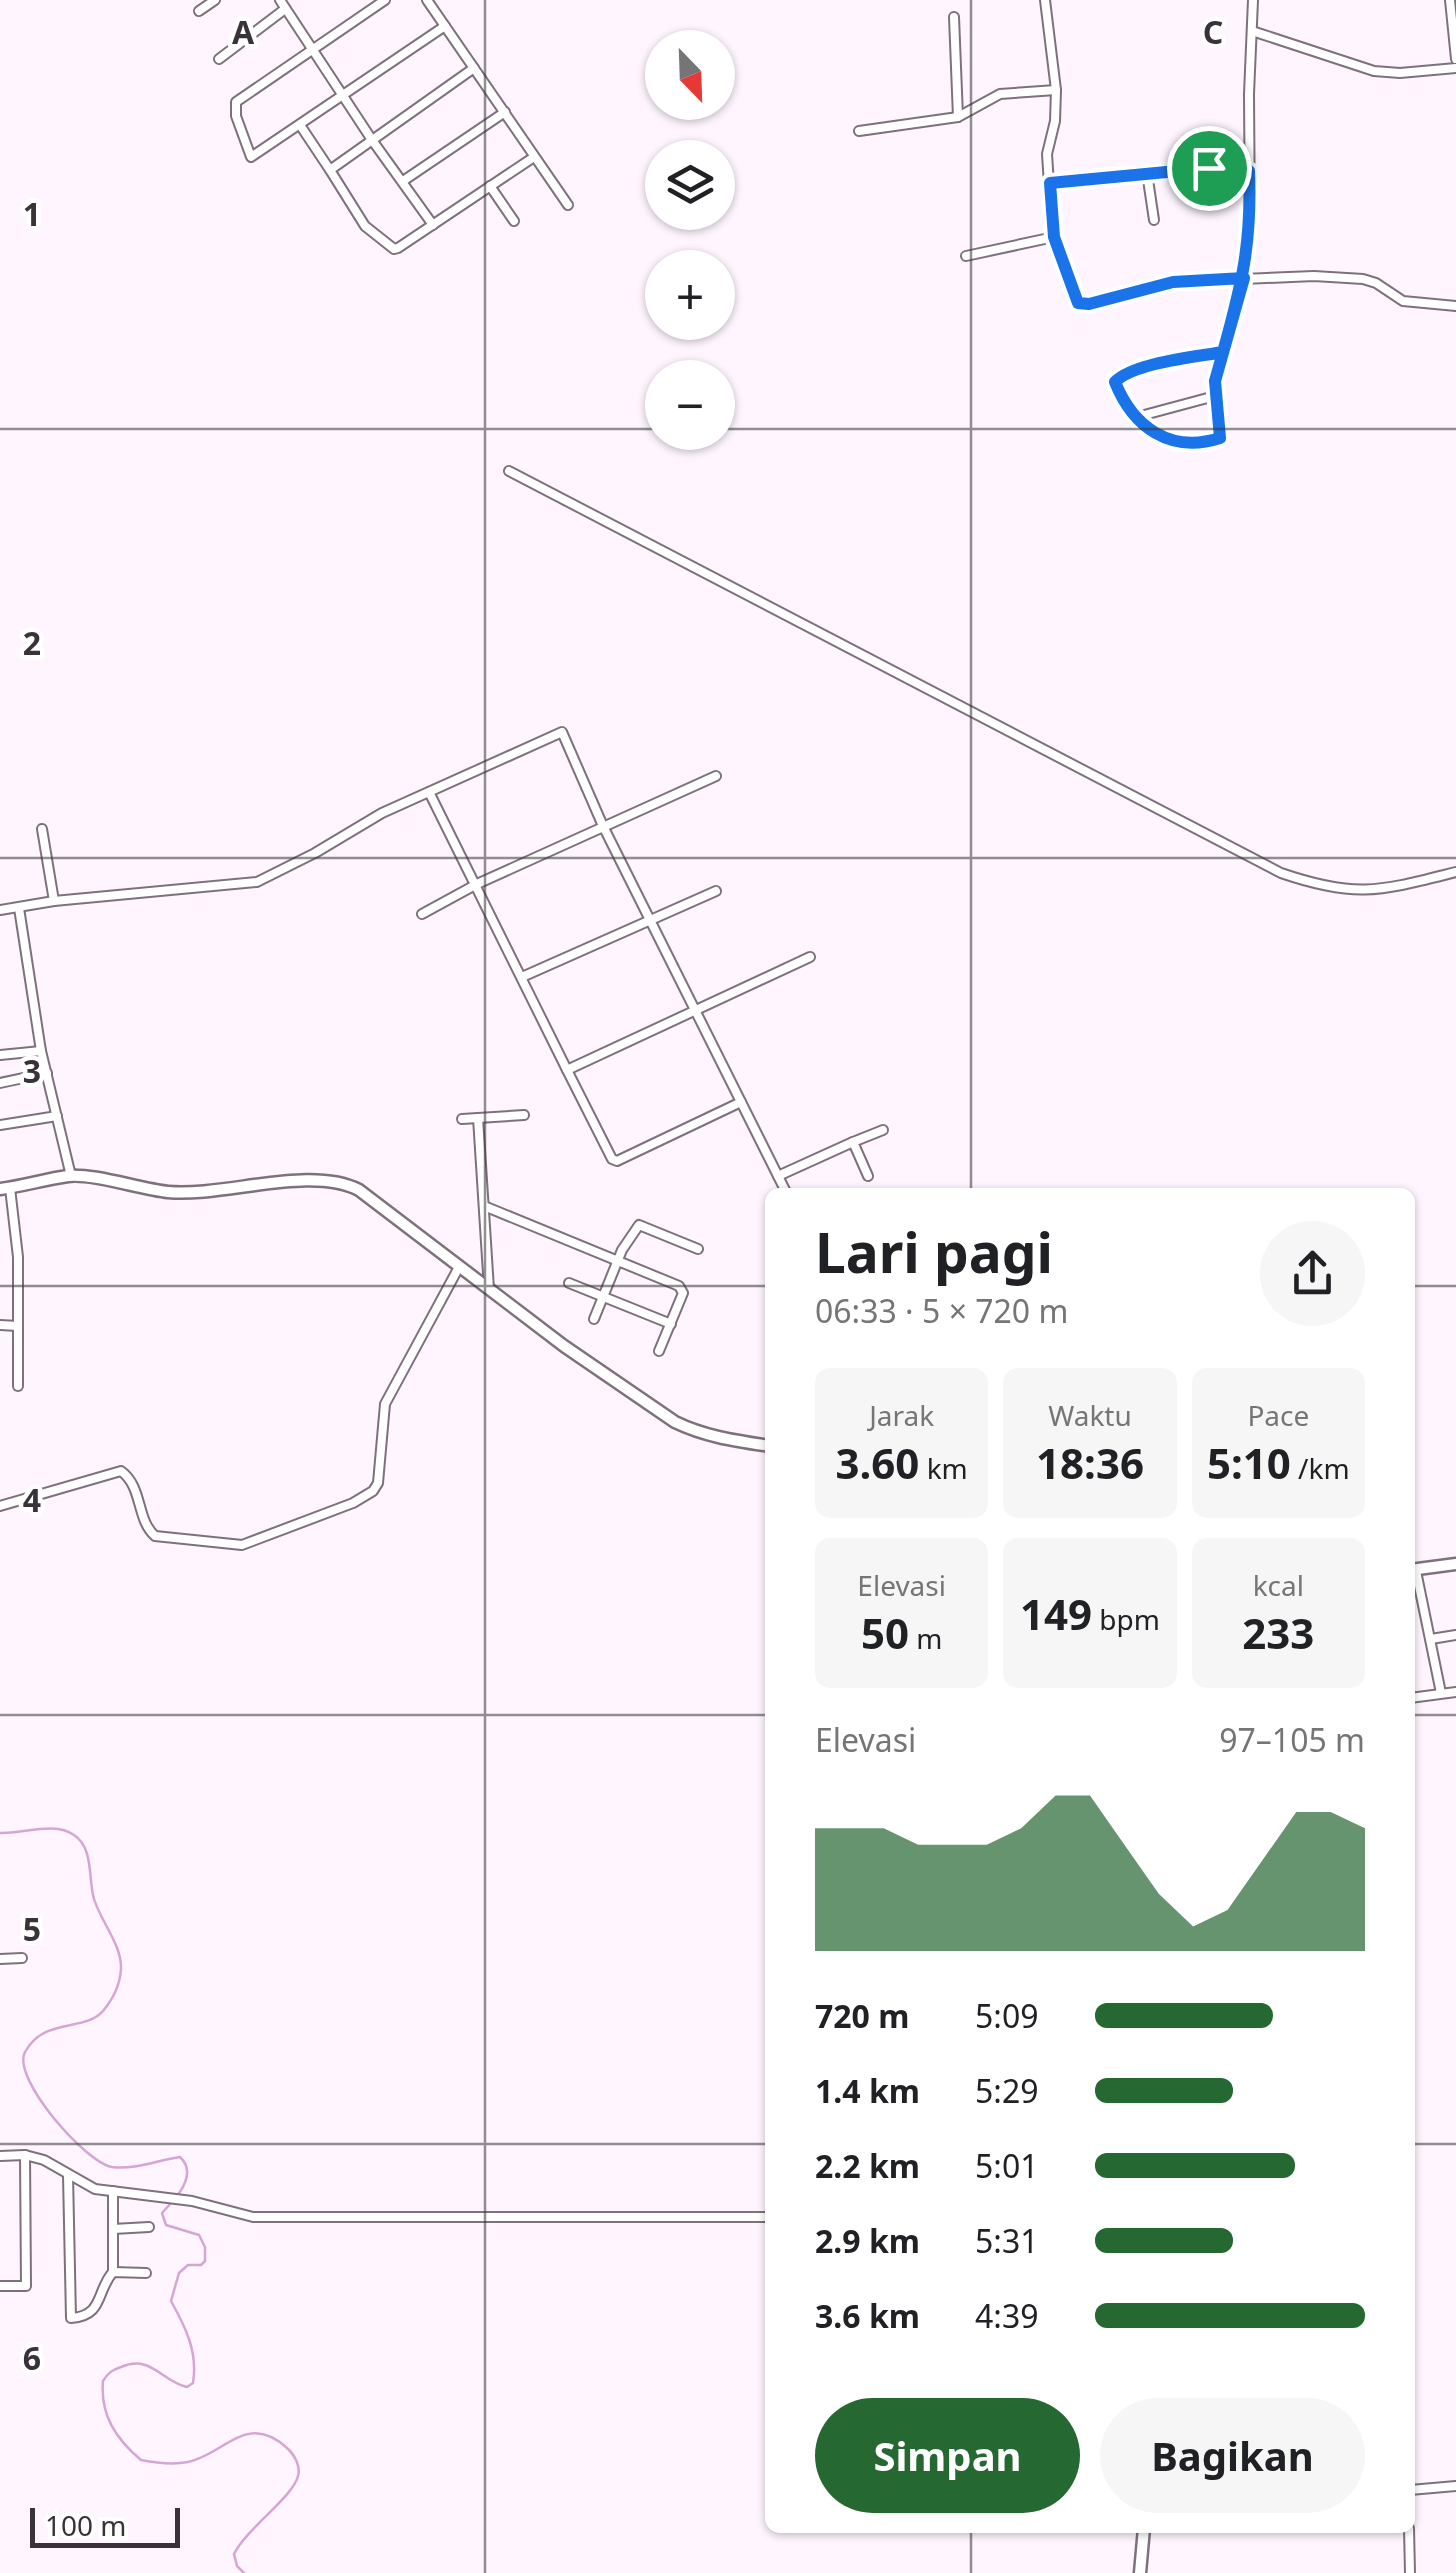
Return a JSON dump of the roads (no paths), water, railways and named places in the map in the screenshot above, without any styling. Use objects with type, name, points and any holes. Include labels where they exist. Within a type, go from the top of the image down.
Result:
[{"type":"street","points":[[199,11],[214,0]]},
{"type":"street","points":[[280,0],[372,140],[434,224]]},
{"type":"street","points":[[385,0],[242,96],[234,109],[251,157],[445,26]]},
{"type":"street","points":[[426,0],[568,205]]},
{"type":"street","points":[[1046,0],[1056,90],[1055,121],[1047,154],[1054,237],[1076,302],[1084,305],[1173,282],[1314,276],[1363,279],[1402,301],[1456,306]]},
{"type":"street","points":[[1223,352],[1170,361],[1116,379],[1133,418],[1175,440],[1212,440],[1221,435],[1214,396],[1244,278],[1250,228],[1253,0]]},
{"type":"street","points":[[1450,0],[1456,59]]},
{"type":"street","points":[[219,60],[285,9]]},
{"type":"street","points":[[954,17],[958,116]]},
{"type":"street","points":[[1252,31],[1374,71],[1456,68]]},
{"type":"street","points":[[330,170],[474,68]]},
{"type":"street","points":[[859,131],[958,116],[1000,94],[1056,90]]},
{"type":"street","points":[[403,181],[504,112]]},
{"type":"street","points":[[300,125],[365,226],[394,250],[534,157]]},
{"type":"street","points":[[1050,183],[1209,168],[1249,171]]},
{"type":"street","points":[[1147,173],[1154,220]]},
{"type":"street","points":[[490,186],[514,221]]},
{"type":"street","points":[[966,256],[1054,237]]},
{"type":"street","points":[[1133,418],[1214,396]]},
{"type":"street","points":[[508,471],[1281,872],[1326,888],[1365,891],[1414,884],[1456,872]]},
{"type":"street","points":[[0,910],[54,901],[256,882],[278,874],[382,813],[562,732],[604,826],[784,1188]]},
{"type":"street","points":[[422,914],[477,884],[716,776]]},
{"type":"street","points":[[429,792],[612,1158],[617,1161],[741,1102]]},
{"type":"street","points":[[42,829],[54,901]]},
{"type":"street","points":[[522,977],[716,891]]},
{"type":"street","points":[[19,908],[42,1051],[71,1176]]},
{"type":"street","points":[[568,1070],[810,957]]},
{"type":"street","points":[[0,1055],[42,1051]]},
{"type":"street","points":[[0,1082],[47,1073]]},
{"type":"street","points":[[462,1119],[524,1115]]},
{"type":"street","points":[[0,1126],[57,1116]]},
{"type":"street","points":[[478,1118],[489,1288]]},
{"type":"street","points":[[778,1176],[883,1130]]},
{"type":"street","points":[[853,1142],[868,1176]]},
{"type":"street","points":[[18,1386],[18,1258],[5,1189],[71,1176],[170,1192],[309,1180],[345,1183],[359,1190],[609,1379],[675,1422],[730,1441],[765,1445]]},
{"type":"street","points":[[484,1206],[682,1289],[682,1298],[659,1352]]},
{"type":"street","points":[[594,1319],[617,1260],[642,1224],[698,1249]]},
{"type":"street","points":[[0,1506],[121,1471],[137,1491],[149,1531],[155,1536],[242,1545],[305,1524],[353,1502],[373,1491],[378,1483],[385,1404],[459,1267]]},
{"type":"street","points":[[569,1283],[671,1324]]},
{"type":"street","points":[[0,1325],[18,1326]]},
{"type":"street","points":[[1415,1570],[1456,1564]]},
{"type":"street","points":[[1415,1578],[1441,1694]]},
{"type":"street","points":[[1431,1638],[1456,1636]]},
{"type":"street","points":[[1415,1697],[1456,1692]]},
{"type":"street","points":[[0,1959],[22,1958]]},
{"type":"street","points":[[0,2156],[25,2156],[56,2164],[84,2185],[113,2192],[192,2201],[253,2216],[765,2217]]},
{"type":"street","points":[[0,2286],[26,2286],[25,2156]]},
{"type":"street","points":[[68,2174],[71,2318],[98,2308],[108,2276],[113,2272],[146,2274]]},
{"type":"street","points":[[113,2192],[113,2272]]},
{"type":"street","points":[[113,2229],[149,2227]]},
{"type":"street","points":[[1415,2490],[1456,2486]]},
{"type":"street","points":[[1140,2573],[1144,2533]]},
{"type":"street","points":[[1408,2533],[1410,2573]]},
{"type":"waterway","points":[[0,1833],[58,1829],[80,1841],[88,1856],[94,1899],[120,1960],[118,1986],[103,2011],[86,2021],[53,2029],[33,2041],[25,2052],[29,2080],[69,2136],[100,2162],[129,2167],[180,2157],[187,2177],[176,2197]]},
{"type":"waterway","points":[[171,2203],[162,2213],[166,2225],[199,2235],[205,2247],[205,2261],[188,2265],[179,2273],[171,2301],[190,2340],[193,2383],[187,2387],[148,2366],[131,2364],[113,2371],[103,2381],[104,2405],[117,2435],[141,2460],[188,2462],[236,2438],[260,2433],[287,2448],[296,2460],[298,2476],[234,2554],[244,2573]]}]
